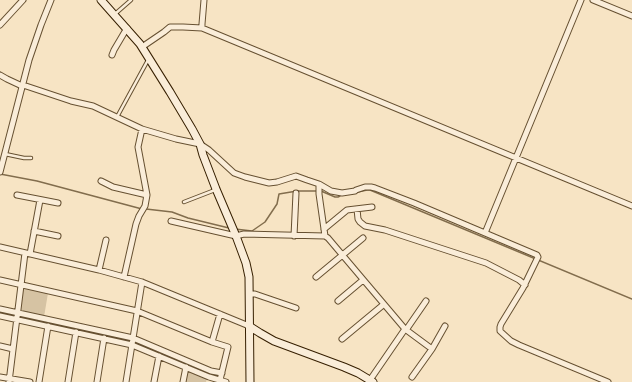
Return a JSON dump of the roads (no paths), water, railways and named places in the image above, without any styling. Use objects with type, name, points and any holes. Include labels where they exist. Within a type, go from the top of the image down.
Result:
[{"type":"street","points":[[0,25],[2,19],[23,0]]},
{"type":"street","points":[[0,172],[22,85],[34,45],[51,0]]},
{"type":"street","points":[[102,0],[142,47],[200,144],[216,189],[236,234],[249,277],[250,382]]},
{"type":"street","points":[[202,28],[204,0]]},
{"type":"street","points":[[485,233],[581,0]]},
{"type":"street","points":[[593,0],[632,16]]},
{"type":"street","points":[[142,47],[170,27],[202,28],[632,206]]},
{"type":"street","points":[[112,54],[127,28]]},
{"type":"street","points":[[0,75],[22,85],[71,101],[87,104],[142,129],[176,140],[200,144],[209,150],[234,173],[245,177],[269,183],[296,176],[331,191],[342,193],[355,191],[365,187],[375,188],[537,255],[538,257],[525,286],[501,324],[500,331],[519,345],[608,382]]},
{"type":"street","points":[[124,277],[136,224],[145,206],[147,195],[138,147],[142,129]]},
{"type":"street","points":[[0,147],[6,148]]},
{"type":"street","points":[[101,181],[113,187],[147,195]]},
{"type":"street","points":[[319,186],[325,236],[406,330],[432,348]]},
{"type":"street","points":[[294,236],[296,193]]},
{"type":"street","points":[[17,196],[58,203]]},
{"type":"street","points":[[9,380],[21,285],[40,200]]},
{"type":"street","points":[[324,229],[347,210],[372,207]]},
{"type":"street","points":[[357,209],[358,219],[365,226],[385,230],[486,263],[519,280],[525,286]]},
{"type":"street","points":[[171,221],[236,234],[325,236]]},
{"type":"street","points":[[34,231],[58,236]]},
{"type":"street","points":[[316,277],[363,238]]},
{"type":"street","points":[[99,270],[106,240]]},
{"type":"street","points":[[0,247],[99,270],[142,282],[249,326],[274,341],[344,367],[372,381],[426,301]]},
{"type":"street","points":[[0,280],[137,311],[212,342],[228,347],[222,373],[223,381],[208,379],[186,367],[132,345],[0,316]]},
{"type":"street","points":[[338,301],[363,280]]},
{"type":"street","points":[[126,382],[142,282]]},
{"type":"street","points":[[249,294],[255,294],[296,308]]},
{"type":"street","points":[[342,339],[383,305]]},
{"type":"street","points":[[0,309],[133,338],[211,371],[222,373]]},
{"type":"street","points":[[212,342],[220,314]]},
{"type":"street","points":[[39,382],[48,326]]},
{"type":"street","points":[[412,377],[445,326]]},
{"type":"street","points":[[68,382],[76,332]]},
{"type":"street","points":[[97,382],[104,338]]},
{"type":"street","points":[[0,346],[13,349]]},
{"type":"street","points":[[154,382],[159,356]]},
{"type":"street","points":[[183,382],[186,367]]},
{"type":"street","points":[[0,377],[9,380],[30,382]]},
{"type":"lane","points":[[115,14],[131,0]]},
{"type":"lane","points":[[116,118],[149,58]]},
{"type":"lane","points":[[5,154],[31,158]]},
{"type":"lane","points":[[184,202],[216,189]]},
{"type":"waterway","points":[[0,174],[37,181],[142,209]]},
{"type":"waterway","points":[[358,192],[370,190],[632,299]]},
{"type":"waterway","points":[[235,229],[252,231],[265,222],[277,204],[279,194],[297,191],[321,191],[335,197],[340,196]]},
{"type":"waterway","points":[[146,209],[172,212],[188,218],[229,228]]}]
